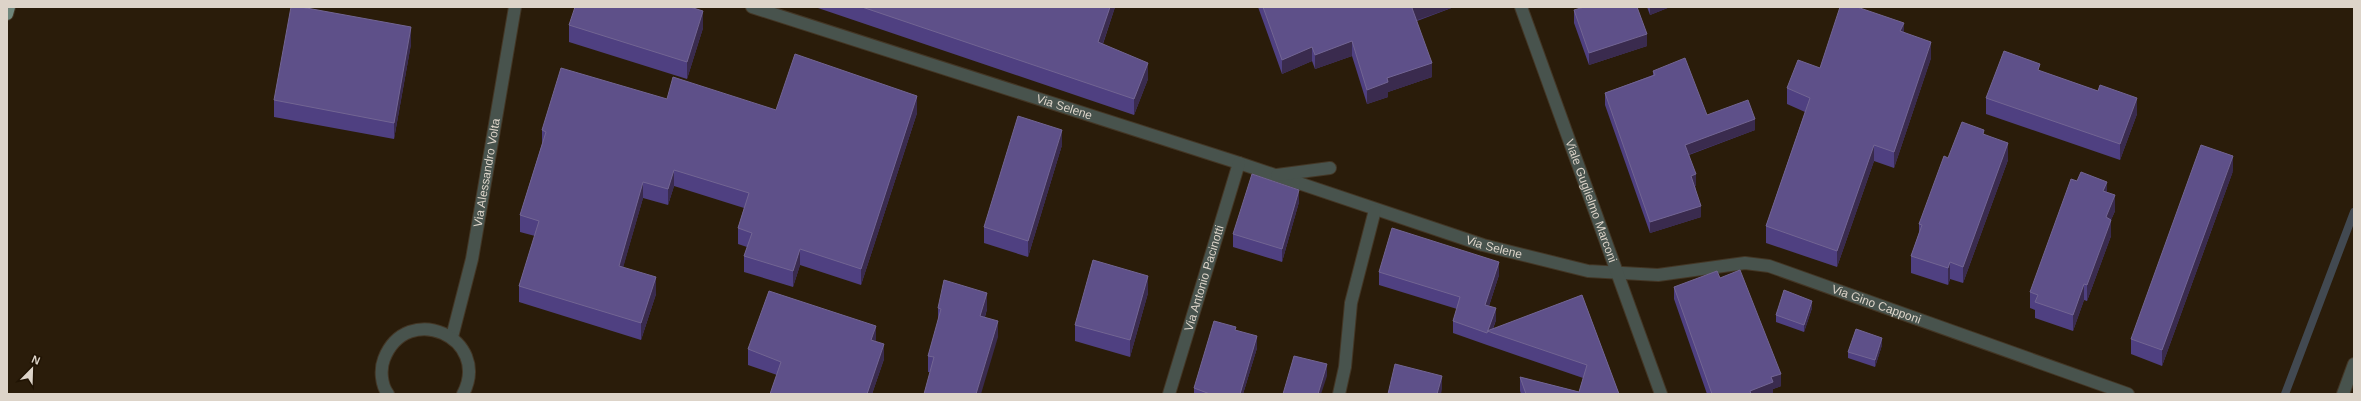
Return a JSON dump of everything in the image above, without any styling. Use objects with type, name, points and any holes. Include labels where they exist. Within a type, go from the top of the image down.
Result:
[{"type":"main road","points":[[7,14],[9,7]]},
{"type":"street","name":"Via Alessandro Volta","points":[[452,337],[472,259],[515,7]]},
{"type":"street","name":"Via Selene","points":[[752,7],[1239,163],[1374,210],[1483,245],[1588,272],[1617,273]]},
{"type":"street","name":"Viale Guglielmo Marconi","points":[[1521,7],[1661,394]]},
{"type":"street","name":"Via Antonio Pacinotti","points":[[1170,394],[1239,163]]},
{"type":"street","points":[[1274,175],[1330,168]]},
{"type":"street","points":[[1339,394],[1345,367],[1351,303],[1374,210]]},
{"type":"street","name":"Via Gino Capponi","points":[[1617,273],[1658,275],[1745,263],[1769,266],[2128,394]]},
{"type":"street","points":[[388,394],[382,378],[382,363],[387,350],[397,338],[410,331],[424,328],[439,330],[452,337],[461,347],[467,359],[469,373],[467,386],[463,394]]},
{"type":"street","points":[[2343,394],[2354,364]]},
{"type":"building","points":[[291,7],[301,7],[411,27],[394,123],[274,100]]},
{"type":"building","points":[[575,7],[690,7],[703,11],[687,62],[569,25]]},
{"type":"building","points":[[862,7],[1110,7],[1098,42],[1148,63],[1134,99]]},
{"type":"building","points":[[1263,7],[1415,7],[1412,8],[1432,63],[1387,78],[1388,82],[1367,90],[1352,41],[1315,55],[1312,47],[1282,60]]},
{"type":"building","points":[[1584,7],[1637,7],[1647,34],[1589,53],[1574,10]]},
{"type":"building","points":[[1840,7],[1857,7],[1904,23],[1900,31],[1931,42],[1894,152],[1874,145],[1837,251],[1766,226],[1810,98],[1787,88],[1798,60],[1820,68]]},
{"type":"building","points":[[2004,51],[2040,64],[2038,70],[2098,91],[2100,85],[2137,98],[2120,144],[1986,98]]},
{"type":"building","points":[[795,54],[917,96],[861,269],[800,249],[793,271],[744,256],[752,233],[738,228],[749,193],[674,170],[668,189],[643,182],[619,266],[656,277],[641,323],[519,286],[539,221],[520,215],[546,132],[542,130],[561,68],[667,99],[673,77],[776,110]]},
{"type":"building","points":[[1685,58],[1707,115],[1748,100],[1755,119],[1685,145],[1696,174],[1691,176],[1701,206],[1650,222],[1605,93],[1655,75],[1653,71]]},
{"type":"building","points":[[1018,116],[1062,130],[1028,241],[984,227]]},
{"type":"building","points":[[1962,122],[1984,130],[1983,134],[2008,143],[1963,267],[1950,262],[1948,268],[1911,256],[1922,225],[1919,224],[1944,156],[1948,158]]},
{"type":"building","points":[[2201,145],[2233,156],[2162,350],[2131,339]]},
{"type":"building","points":[[2081,172],[2107,182],[2103,191],[2115,195],[2106,217],[2111,220],[2087,285],[2084,284],[2073,315],[2035,302],[2038,295],[2030,292],[2071,179],[2077,181]]},
{"type":"building","points":[[1252,174],[1299,190],[1282,249],[1233,234]]},
{"type":"building","points":[[1392,228],[1499,262],[1485,305],[1496,308],[1487,333],[1453,321],[1460,297],[1379,272]]},
{"type":"building","points":[[1093,260],[1148,276],[1130,340],[1075,325]]},
{"type":"building","points":[[1740,270],[1781,374],[1771,377],[1773,382],[1750,391],[1751,394],[1712,394],[1674,287],[1717,271],[1720,278]]},
{"type":"building","points":[[944,280],[987,293],[980,316],[998,321],[976,394],[924,394],[934,357],[928,356],[941,309],[938,308]]},
{"type":"building","points":[[1784,290],[1812,301],[1804,325],[1776,315]]},
{"type":"building","points":[[769,291],[876,326],[871,340],[884,344],[867,394],[770,394],[781,362],[748,349]]},
{"type":"building","points":[[1582,295],[1619,394],[1526,394],[1520,377],[1579,392],[1587,365],[1487,331]]},
{"type":"building","points":[[1214,321],[1236,327],[1235,330],[1257,336],[1240,394],[1210,394],[1194,388]]},
{"type":"building","points":[[1856,329],[1882,338],[1875,360],[1848,352]]},
{"type":"building","points":[[1294,356],[1327,364],[1318,394],[1283,394]]},
{"type":"building","points":[[1395,364],[1442,376],[1437,394],[1388,394]]},
{"type":"waterway","points":[[2285,394],[2354,212]]}]
